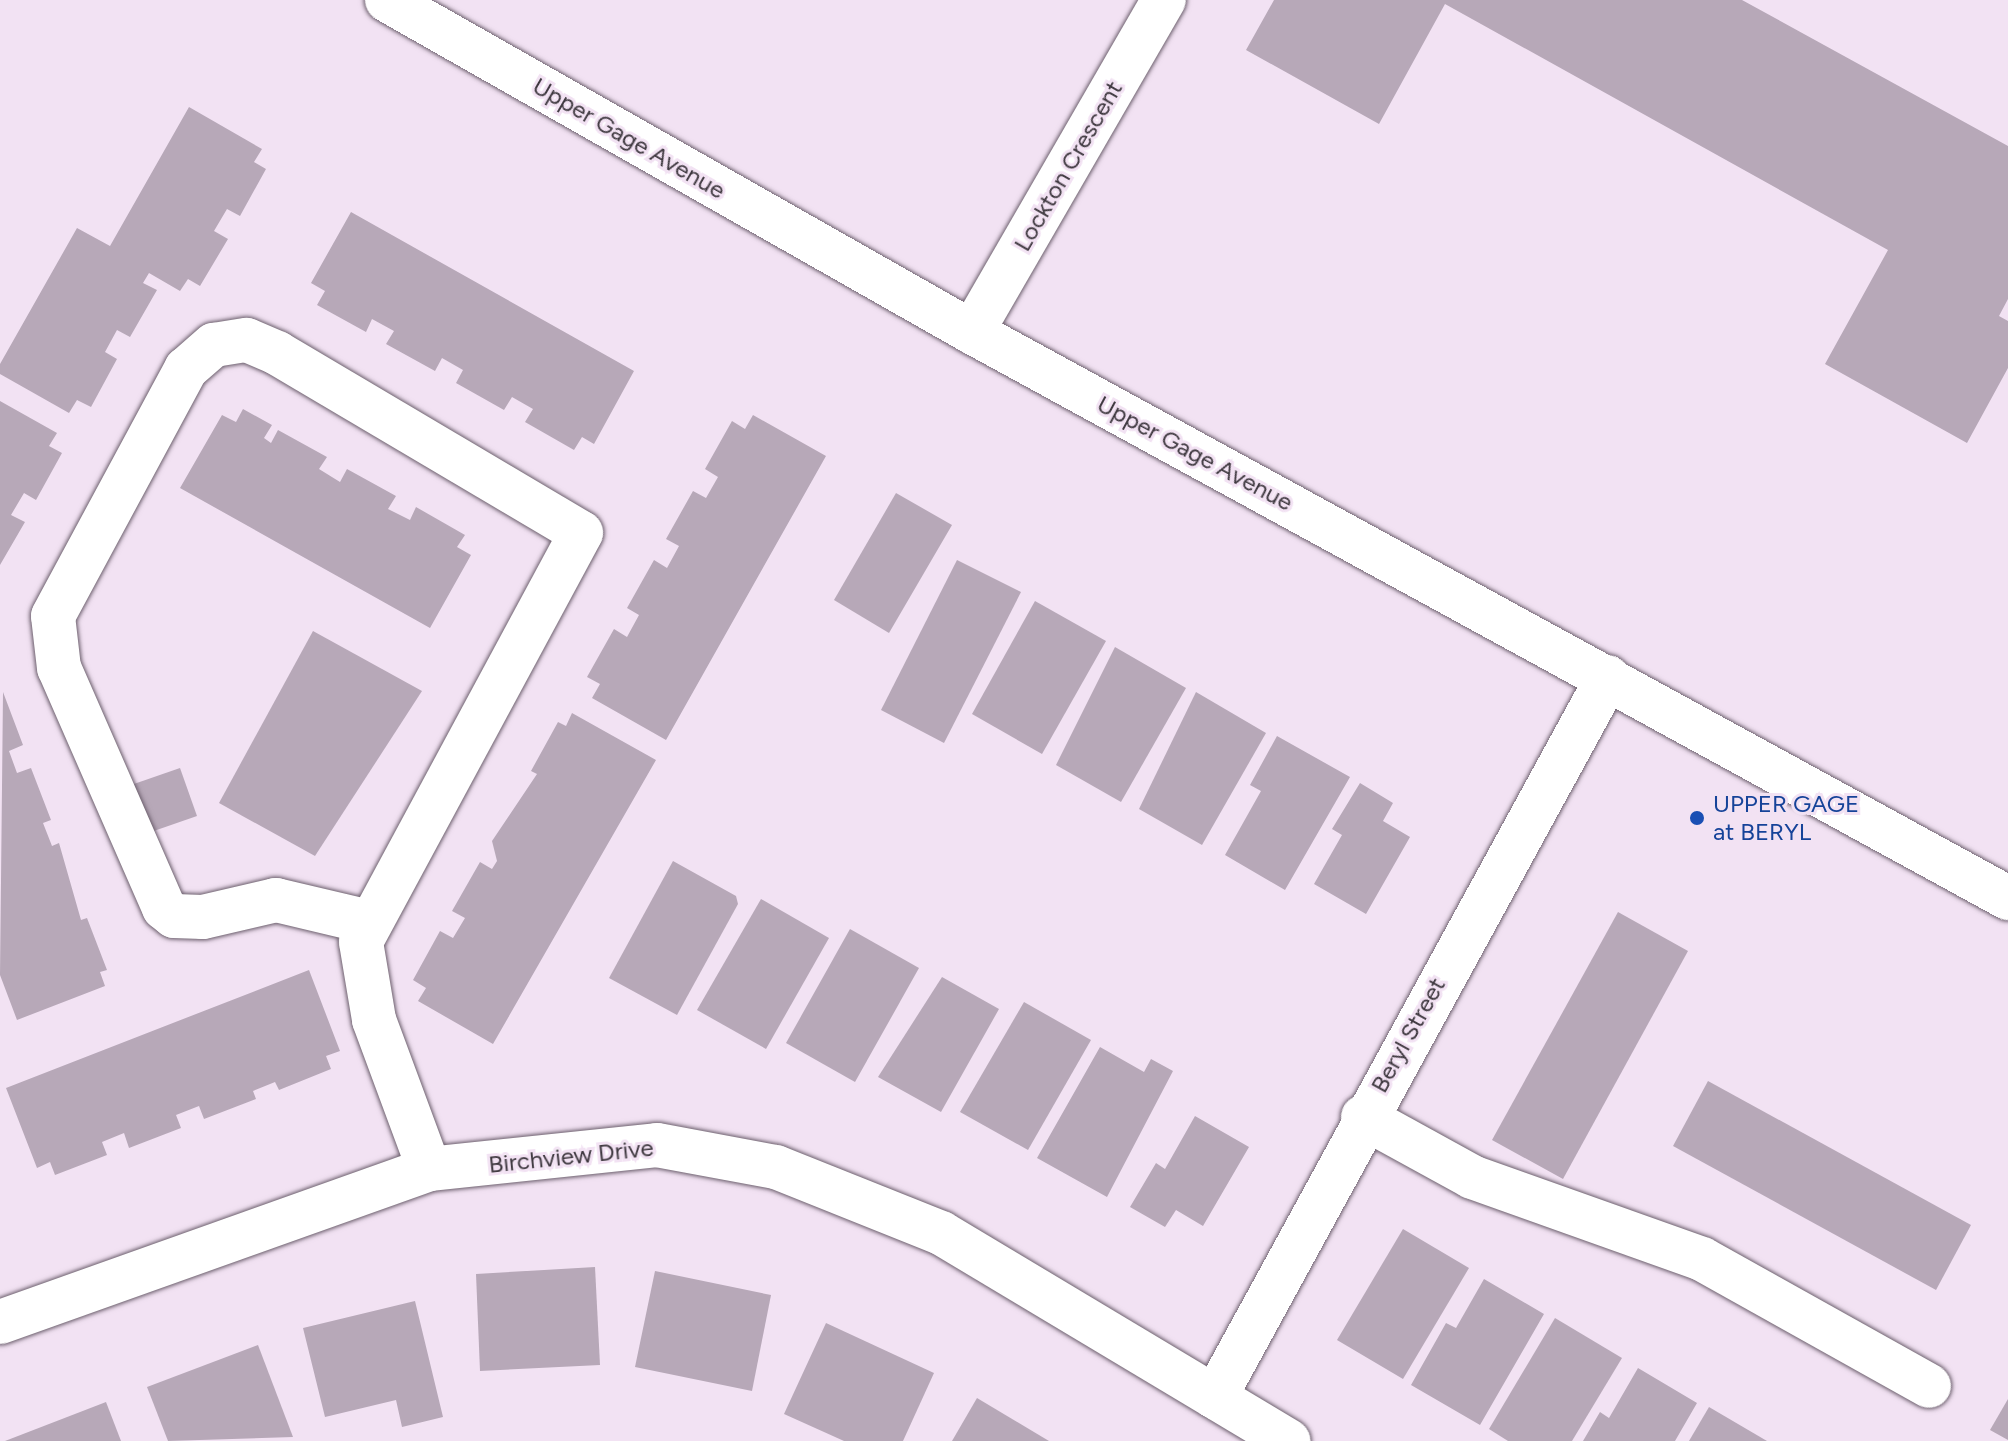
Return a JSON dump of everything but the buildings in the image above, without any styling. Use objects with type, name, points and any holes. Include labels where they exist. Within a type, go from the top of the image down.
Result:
[{"type":"street","name":"Upper Gage Avenue","points":[[387,0],[972,332],[2008,898]]},
{"type":"street","name":"Lockton Crescent","points":[[972,332],[1164,0]]},
{"type":"street","points":[[369,922],[276,900],[203,917],[174,916],[164,908],[59,668],[53,616],[186,369],[214,345],[247,340],[277,353],[581,533],[369,922],[361,969],[429,1169]]},
{"type":"street","name":"Beryl Street","points":[[1215,1397],[1363,1117],[1608,677]]},
{"type":"street","points":[[1363,1117],[1472,1177],[1702,1259],[1929,1386]]},
{"type":"street","name":"Birchview Drive","points":[[0,1322],[429,1169],[657,1145],[776,1167],[941,1233],[1289,1441]]},
{"type":"place","name":"UPPER GAGE at BERYL","points":[[1697,818]]}]
